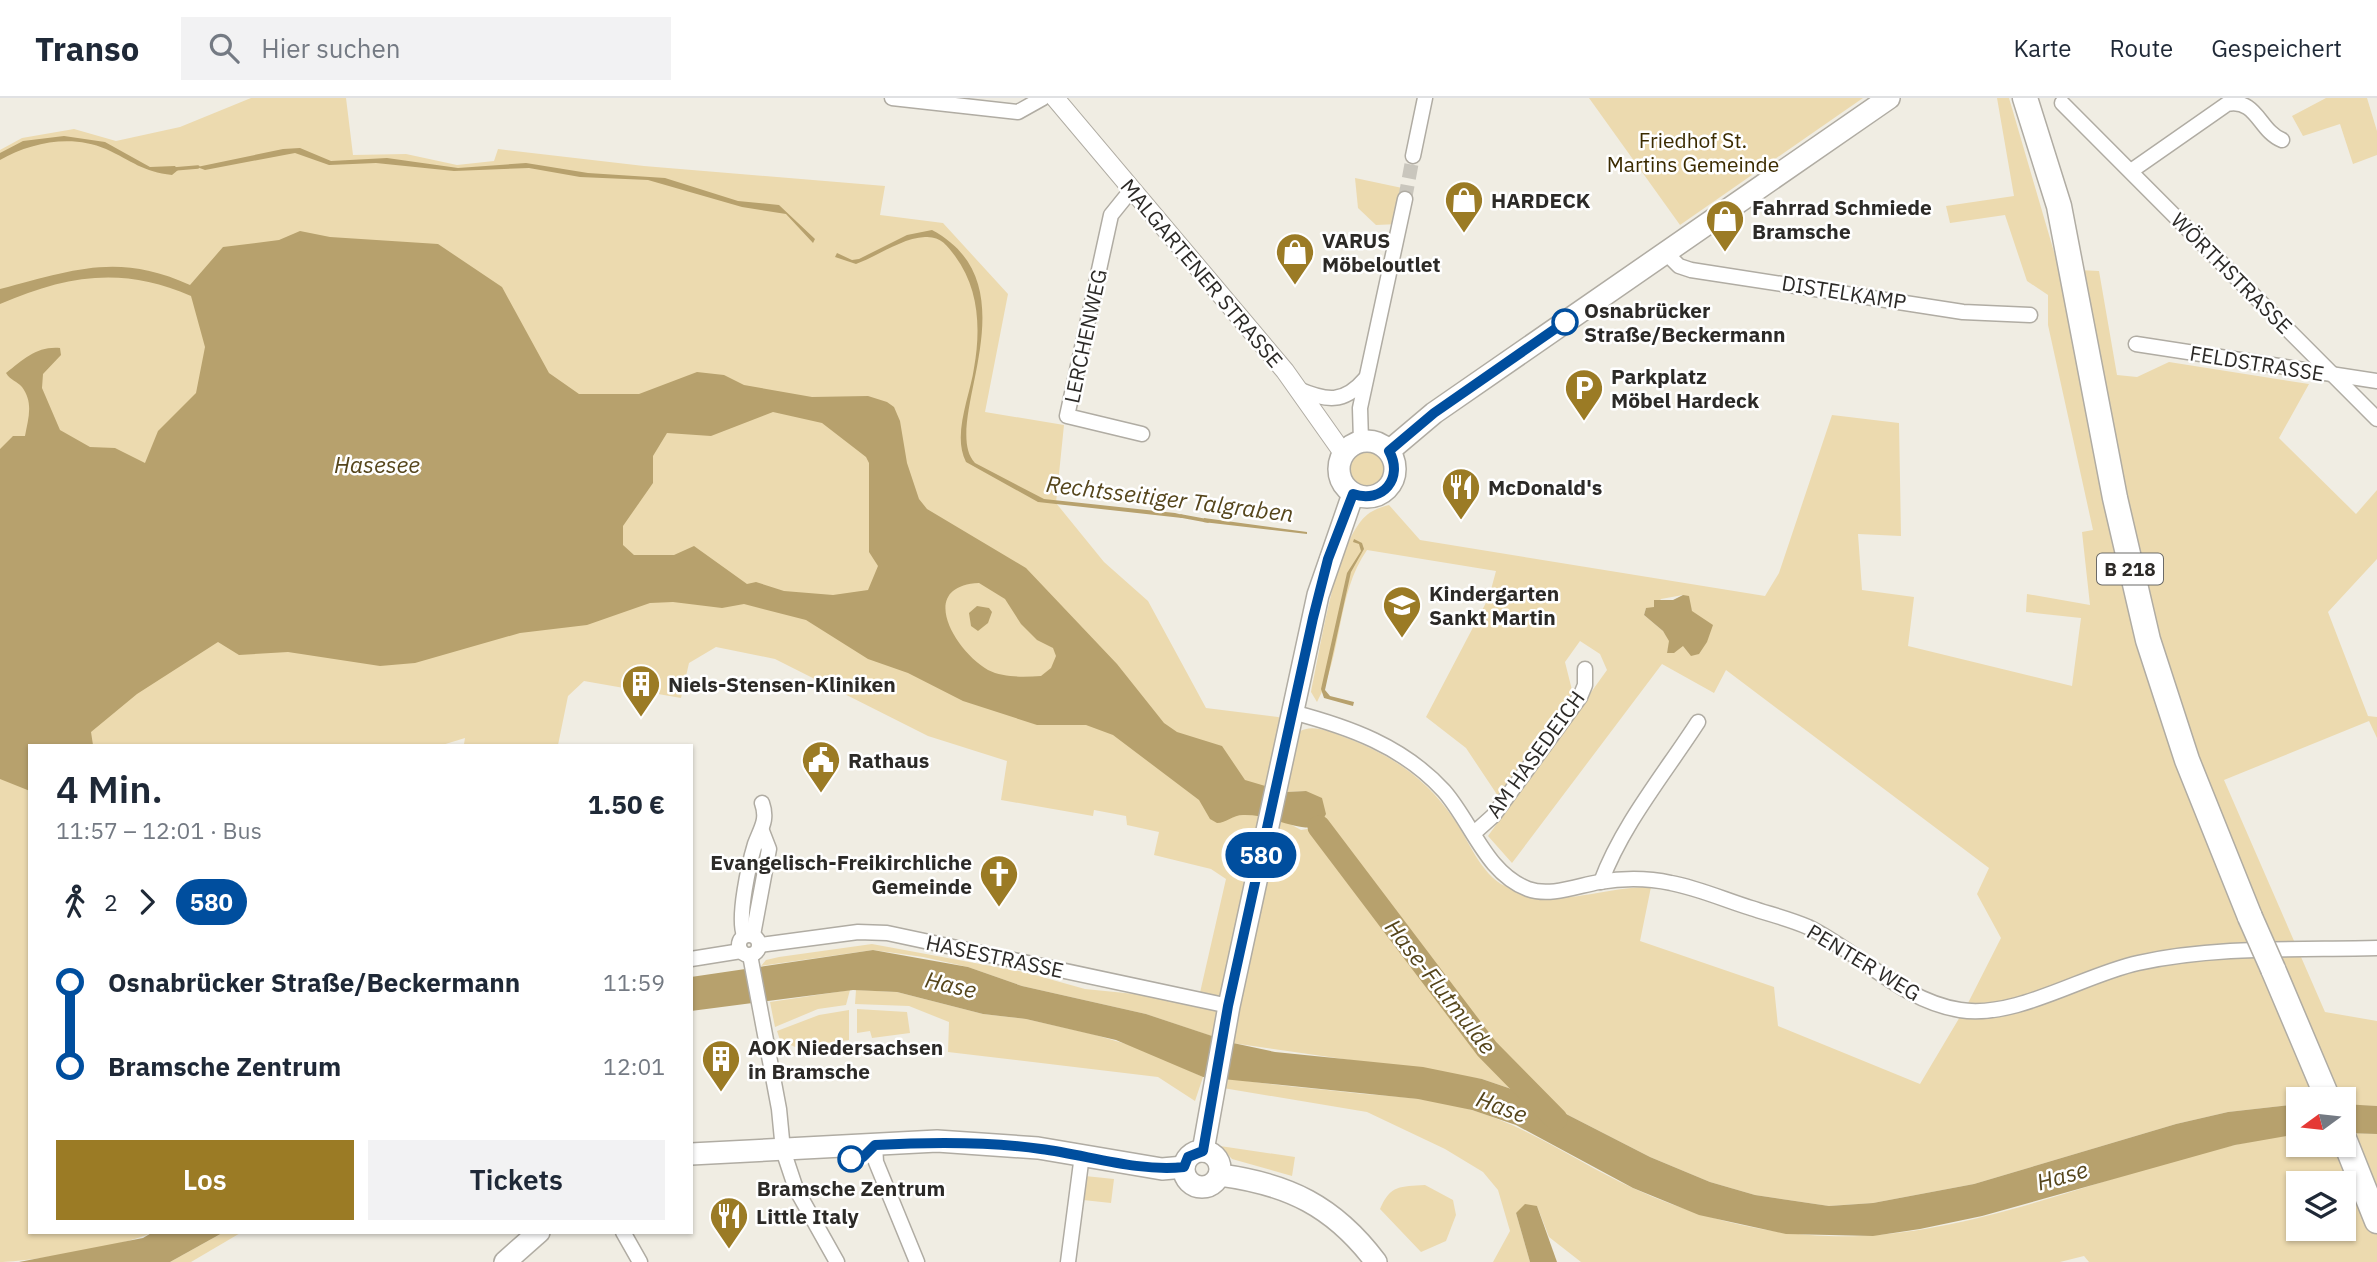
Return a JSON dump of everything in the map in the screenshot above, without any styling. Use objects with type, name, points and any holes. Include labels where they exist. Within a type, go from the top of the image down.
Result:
[{"type":"highway","name":"B 218","points":[[2025,98],[2059,206],[2115,498],[2148,640],[2187,760],[2323,1087]]},
{"type":"highway","points":[[2352,1157],[2375,1208]]},
{"type":"main road","points":[[1389,451],[1434,413],[1889,98]]},
{"type":"main road","points":[[1375,441],[1389,451],[1395,469],[1388,487],[1372,497],[1353,494],[1346,488],[1338,471],[1352,447],[1375,441]]},
{"type":"main road","points":[[1203,1151],[1227,1015],[1292,712],[1325,571],[1353,494]]},
{"type":"main road","points":[[693,1154],[719,1150],[875,1153],[937,1141],[1025,1147],[1162,1170],[1184,1167]]},
{"type":"main road","points":[[1203,1151],[1217,1159],[1220,1175],[1212,1185],[1201,1188],[1190,1183],[1184,1167],[1188,1157],[1203,1151]]},
{"type":"main road","points":[[1220,1175],[1276,1185],[1303,1196],[1335,1219],[1376,1262]]},
{"type":"main road","points":[[505,1262],[538,1234]]},
{"type":"street","points":[[892,98],[1018,111],[1044,98]]},
{"type":"street","name":"MALGARTENER STRASSE","points":[[1055,98],[1298,389],[1352,447]]},
{"type":"street","points":[[1413,156],[1425,98]]},
{"type":"street","points":[[2131,171],[2227,104],[2236,102],[2253,109],[2268,131],[2282,140]]},
{"type":"street","name":"WÖRTHSTRASSE","points":[[2062,103],[2377,419]]},
{"type":"street","name":"LERCHENWEG","points":[[1132,189],[1111,215],[1067,416],[1142,433]]},
{"type":"street","points":[[1352,447],[1405,199]]},
{"type":"street","name":"DISTELKAMP","points":[[1665,252],[1679,266],[1691,270],[1963,312],[2030,315]]},
{"type":"street","name":"FELDSTRASSE","points":[[2136,344],[2377,382]]},
{"type":"street","points":[[1298,389],[1317,398],[1335,400],[1355,391],[1366,378]]},
{"type":"street","name":"AM HASEDEICH","points":[[1474,833],[1493,816],[1580,697],[1586,685],[1586,669]]},
{"type":"street","name":"PENTER WEG","points":[[1292,712],[1370,736],[1409,760],[1444,791],[1504,875],[1533,891],[1558,891],[1601,882],[1650,879],[1673,883],[1807,927],[1868,967],[1931,1002],[1960,1010],[1990,1012],[2137,963],[2177,956],[2225,951],[2377,948]]},
{"type":"street","points":[[1601,882],[1608,864],[1632,824],[1698,722]]},
{"type":"street","points":[[762,803],[766,815],[756,842],[740,925],[750,948],[760,1016],[779,1109],[783,1150],[796,1189],[837,1262]]},
{"type":"street","name":"HASESTRASSE","points":[[693,959],[858,933],[887,933],[1227,1015]]},
{"type":"street","points":[[875,1153],[917,1262]]},
{"type":"street","points":[[1068,1262],[1082,1155]]},
{"type":"street","points":[[624,1234],[640,1262]]},
{"type":"green space","points":[[251,98],[346,98],[353,155],[406,154],[457,165],[494,161],[498,149],[644,166],[885,186],[880,215],[943,223],[1008,294],[985,412],[1064,425],[1056,503],[1104,562],[1148,601],[1206,708],[1278,717],[1290,722],[1253,892],[1265,891],[1281,819],[1301,830],[1319,827],[1306,791],[1286,792],[1299,732],[1309,728],[1328,731],[1377,751],[1419,780],[1443,804],[1482,865],[1496,881],[1524,894],[1559,898],[1651,887],[1640,941],[1774,987],[1778,1026],[1920,1084],[1967,1005],[2001,938],[1977,894],[1989,868],[1726,670],[1714,693],[1662,664],[1512,863],[1488,836],[1607,670],[1600,654],[1580,641],[1565,662],[1574,698],[1500,799],[1466,748],[1426,717],[1489,597],[1496,571],[1367,550],[1350,586],[1331,665],[1317,702],[1311,692],[1329,603],[1343,556],[1361,521],[1374,510],[1389,505],[1420,540],[1765,596],[1779,573],[1832,415],[1899,423],[1901,536],[1858,534],[1862,590],[1914,597],[1908,646],[2072,686],[2081,618],[2026,612],[2027,594],[2090,605],[2082,532],[2093,530],[2048,325],[2048,295],[2027,281],[2005,215],[1950,223],[1946,206],[2014,196],[1997,98],[2009,98],[2059,269],[2099,271],[2117,375],[2137,377],[2169,362],[2309,384],[2279,438],[2356,514],[2377,490],[2377,559],[2328,612],[2368,716],[2377,717],[2377,738],[2369,721],[2224,780],[2325,1012],[2377,1021],[2377,1106],[2356,1105],[2356,1087],[2286,1087],[2286,1105],[2228,1112],[2176,1124],[1974,1184],[1873,1203],[1829,1206],[1755,1195],[1710,1182],[1650,1157],[1529,1095],[1482,1079],[1232,1043],[1146,1014],[1022,986],[968,967],[923,957],[873,950],[761,966],[766,960],[779,957],[872,944],[1024,972],[1085,989],[1199,997],[1226,879],[1211,869],[1154,855],[1159,832],[1127,825],[1126,816],[1094,810],[1093,816],[1001,800],[1007,761],[928,736],[775,659],[716,647],[689,663],[681,698],[584,681],[568,696],[558,744],[464,744],[465,738],[446,744],[28,744],[28,1234],[148,1234],[78,1252],[0,1262],[0,150],[22,138],[74,129],[116,141],[180,127]],"holes":[[[1683,595],[1692,611],[1683,643],[1674,652],[1667,653],[1670,641],[1663,631],[1644,615],[1646,608],[1654,608],[1661,599]]]},
{"type":"green space","name":"Friedhof St. Martins Gemeinde","points":[[1589,98],[1863,98],[1680,225]]},
{"type":"green space","points":[[2326,98],[2367,98],[2377,131],[2377,155],[2353,164],[2340,124],[2303,136],[2292,116]]},
{"type":"green space","points":[[1355,178],[1407,189],[1399,224],[1376,225],[1358,208]]},
{"type":"green space","points":[[1367,448],[1382,454],[1388,469],[1382,484],[1367,490],[1352,484],[1346,469],[1352,454]]},
{"type":"green space","points":[[850,990],[846,1005],[818,1009],[775,1027],[770,1002]]},
{"type":"green space","points":[[856,990],[897,992],[983,1014],[1026,1019],[1092,1034],[1140,1048],[1203,1077],[1195,1101],[1158,1077],[948,1052],[949,1022],[909,1006],[855,1004]]},
{"type":"green space","points":[[857,1009],[907,1012],[910,1033],[872,1038],[870,1031],[857,1033]]},
{"type":"green space","points":[[849,1010],[849,1040],[795,1047],[780,1040],[777,1031],[819,1015]]},
{"type":"green space","points":[[1225,1078],[1420,1099],[1461,1107],[1517,1127],[1635,1189],[1682,1208],[1754,1228],[1804,1235],[1888,1234],[1947,1225],[2005,1211],[2181,1159],[2239,1144],[2286,1136],[2286,1157],[2356,1157],[2356,1133],[2377,1134],[2377,1262],[2089,1262],[2084,1256],[2060,1262],[1581,1262],[1549,1237],[1537,1206],[1516,1213],[1530,1262],[1493,1262],[1510,1231],[1498,1190],[1483,1172],[1445,1149],[1367,1112],[1223,1088]]},
{"type":"green space","points":[[1220,1146],[1295,1157],[1292,1176],[1232,1159]]},
{"type":"green space","points":[[1085,1176],[1114,1179],[1111,1203],[1083,1200]]},
{"type":"green space","points":[[1425,1185],[1453,1200],[1456,1215],[1446,1241],[1421,1252],[1380,1209],[1388,1195],[1397,1188]]},
{"type":"green space","points":[[220,1234],[239,1234],[191,1262],[170,1262]]},
{"type":"water","points":[[64,136],[105,142],[150,167],[175,166],[178,170],[172,175],[153,171],[93,144],[66,141],[38,145],[0,160],[0,153],[23,141]]},
{"type":"water","points":[[300,148],[331,161],[387,158],[458,168],[526,163],[588,173],[665,178],[738,201],[779,205],[815,239],[813,243],[786,214],[742,207],[648,180],[580,177],[529,168],[454,171],[376,163],[329,165],[295,153],[205,170],[197,167],[283,149]]},
{"type":"water","points":[[932,230],[963,255],[978,285],[982,318],[967,444],[975,463],[1044,499],[1175,513],[1183,515],[1182,518],[1038,502],[966,462],[962,451],[961,428],[974,368],[977,324],[973,295],[963,268],[946,245],[930,237],[916,238],[899,244],[856,264],[835,257],[837,253],[852,260],[859,259],[907,235]]},
{"type":"water","name":"Hasesee","points":[[300,231],[330,237],[438,244],[502,287],[549,373],[579,394],[639,394],[697,372],[724,375],[744,385],[812,397],[868,396],[887,402],[894,407],[900,421],[907,463],[919,499],[927,509],[1026,568],[1117,664],[1164,723],[1177,732],[1222,746],[1245,780],[1286,792],[1306,791],[1322,798],[1326,814],[1319,827],[1309,828],[1253,815],[1239,815],[1217,823],[1210,819],[1199,800],[1113,735],[1086,725],[1037,725],[963,701],[908,673],[868,659],[806,620],[744,604],[722,608],[673,602],[650,603],[587,625],[520,633],[415,663],[380,666],[288,652],[239,655],[218,642],[137,694],[91,732],[93,744],[28,744],[28,790],[0,779],[0,449],[13,436],[25,436],[29,411],[26,393],[6,373],[38,351],[60,348],[61,355],[43,374],[42,388],[60,430],[90,447],[115,448],[145,463],[158,431],[196,393],[205,347],[191,296],[166,287],[142,281],[95,278],[49,286],[0,304],[0,289],[73,271],[117,267],[140,269],[190,285],[223,247],[279,240]],"holes":[[[773,412],[822,423],[866,457],[869,463],[869,552],[878,566],[868,590],[833,595],[784,591],[756,582],[747,584],[694,546],[674,555],[634,555],[623,545],[623,526],[653,483],[653,456],[667,433],[711,436]],[[979,583],[1005,599],[1021,624],[1037,640],[1053,648],[1056,656],[1051,668],[1041,676],[1007,676],[988,670],[964,649],[947,621],[945,607],[949,595],[960,587]]]},
{"type":"water","points":[[1204,518],[1307,532],[1307,534],[1203,522]]},
{"type":"water","points":[[1354,539],[1362,543],[1364,549],[1351,572],[1325,690],[1330,696],[1354,702],[1353,706],[1324,698],[1321,689],[1347,573],[1361,551],[1359,544],[1353,542]]},
{"type":"water","points":[[1683,595],[1689,596],[1692,611],[1713,625],[1699,654],[1691,656],[1683,646],[1674,653],[1667,653],[1669,641],[1663,631],[1644,615],[1646,608],[1654,607],[1654,600],[1673,600]]},
{"type":"water","points":[[977,606],[989,608],[992,612],[988,623],[978,631],[971,626],[969,613]]},
{"type":"water","name":"Hase","points":[[873,950],[968,967],[1022,986],[1146,1014],[1233,1043],[1275,1052],[1423,1067],[1482,1079],[1529,1095],[1650,1157],[1710,1182],[1755,1195],[1829,1206],[1873,1203],[1974,1184],[2176,1124],[2228,1112],[2286,1105],[2286,1136],[2235,1145],[1982,1216],[1920,1229],[1873,1236],[1786,1234],[1699,1215],[1633,1188],[1516,1125],[1472,1110],[1418,1099],[1203,1077],[1116,1040],[1026,1019],[983,1014],[897,992],[853,990],[693,1011],[693,977]]},
{"type":"water","points":[[2356,1105],[2377,1106],[2377,1134],[2356,1133]]},
{"type":"water","points":[[1525,1204],[1537,1206],[1557,1262],[1530,1262],[1516,1213]]},
{"type":"water","points":[[150,1234],[220,1234],[170,1262],[19,1262],[143,1238]]},
{"type":"waterway","name":"Rechtsseitiger Talgraben","points":[[174,169],[198,167]]},
{"type":"waterway","name":"Rechtsseitiger Talgraben","points":[[1181,516],[1208,521]]},
{"type":"waterway","name":"Hase-Flutmulde","points":[[1319,827],[1487,1049],[1556,1119]]},
{"type":"tunnel","points":[[1405,199],[1413,156]]},
{"type":"bus line","name":"580","points":[[851,1159],[863,1157],[875,1145],[937,1141],[1038,1148],[1162,1170],[1184,1167],[1188,1157],[1203,1151],[1228,1006],[1318,595],[1328,559],[1353,494],[1372,497],[1381,493],[1394,479],[1394,460],[1389,451],[1434,413],[1477,386],[1565,322]]},
{"type":"place","name":"HARDECK","points":[[1464,234]]},
{"type":"place","name":"Fahrrad Schmiede Bramsche","points":[[1725,253]]},
{"type":"place","name":"VARUS Möbeloutlet","points":[[1295,286]]},
{"type":"place","name":"Osnabrücker Straße/Beckermann","points":[[1565,322]]},
{"type":"place","name":"Parkplatz Möbel Hardeck","points":[[1584,422]]},
{"type":"place","name":"McDonald's","points":[[1461,521]]},
{"type":"place","name":"Kindergarten Sankt Martin","points":[[1402,639]]},
{"type":"place","name":"Niels-Stensen-Kliniken","points":[[641,718]]},
{"type":"place","name":"Rathaus","points":[[821,794]]},
{"type":"place","name":"Evangelisch-Freikirchliche Gemeinde","points":[[999,908]]},
{"type":"place","name":"AOK Niedersachsen in Bramsche","points":[[721,1093]]},
{"type":"place","name":"Bramsche Zentrum","points":[[851,1159]]},
{"type":"place","name":"Little Italy","points":[[729,1250]]}]
